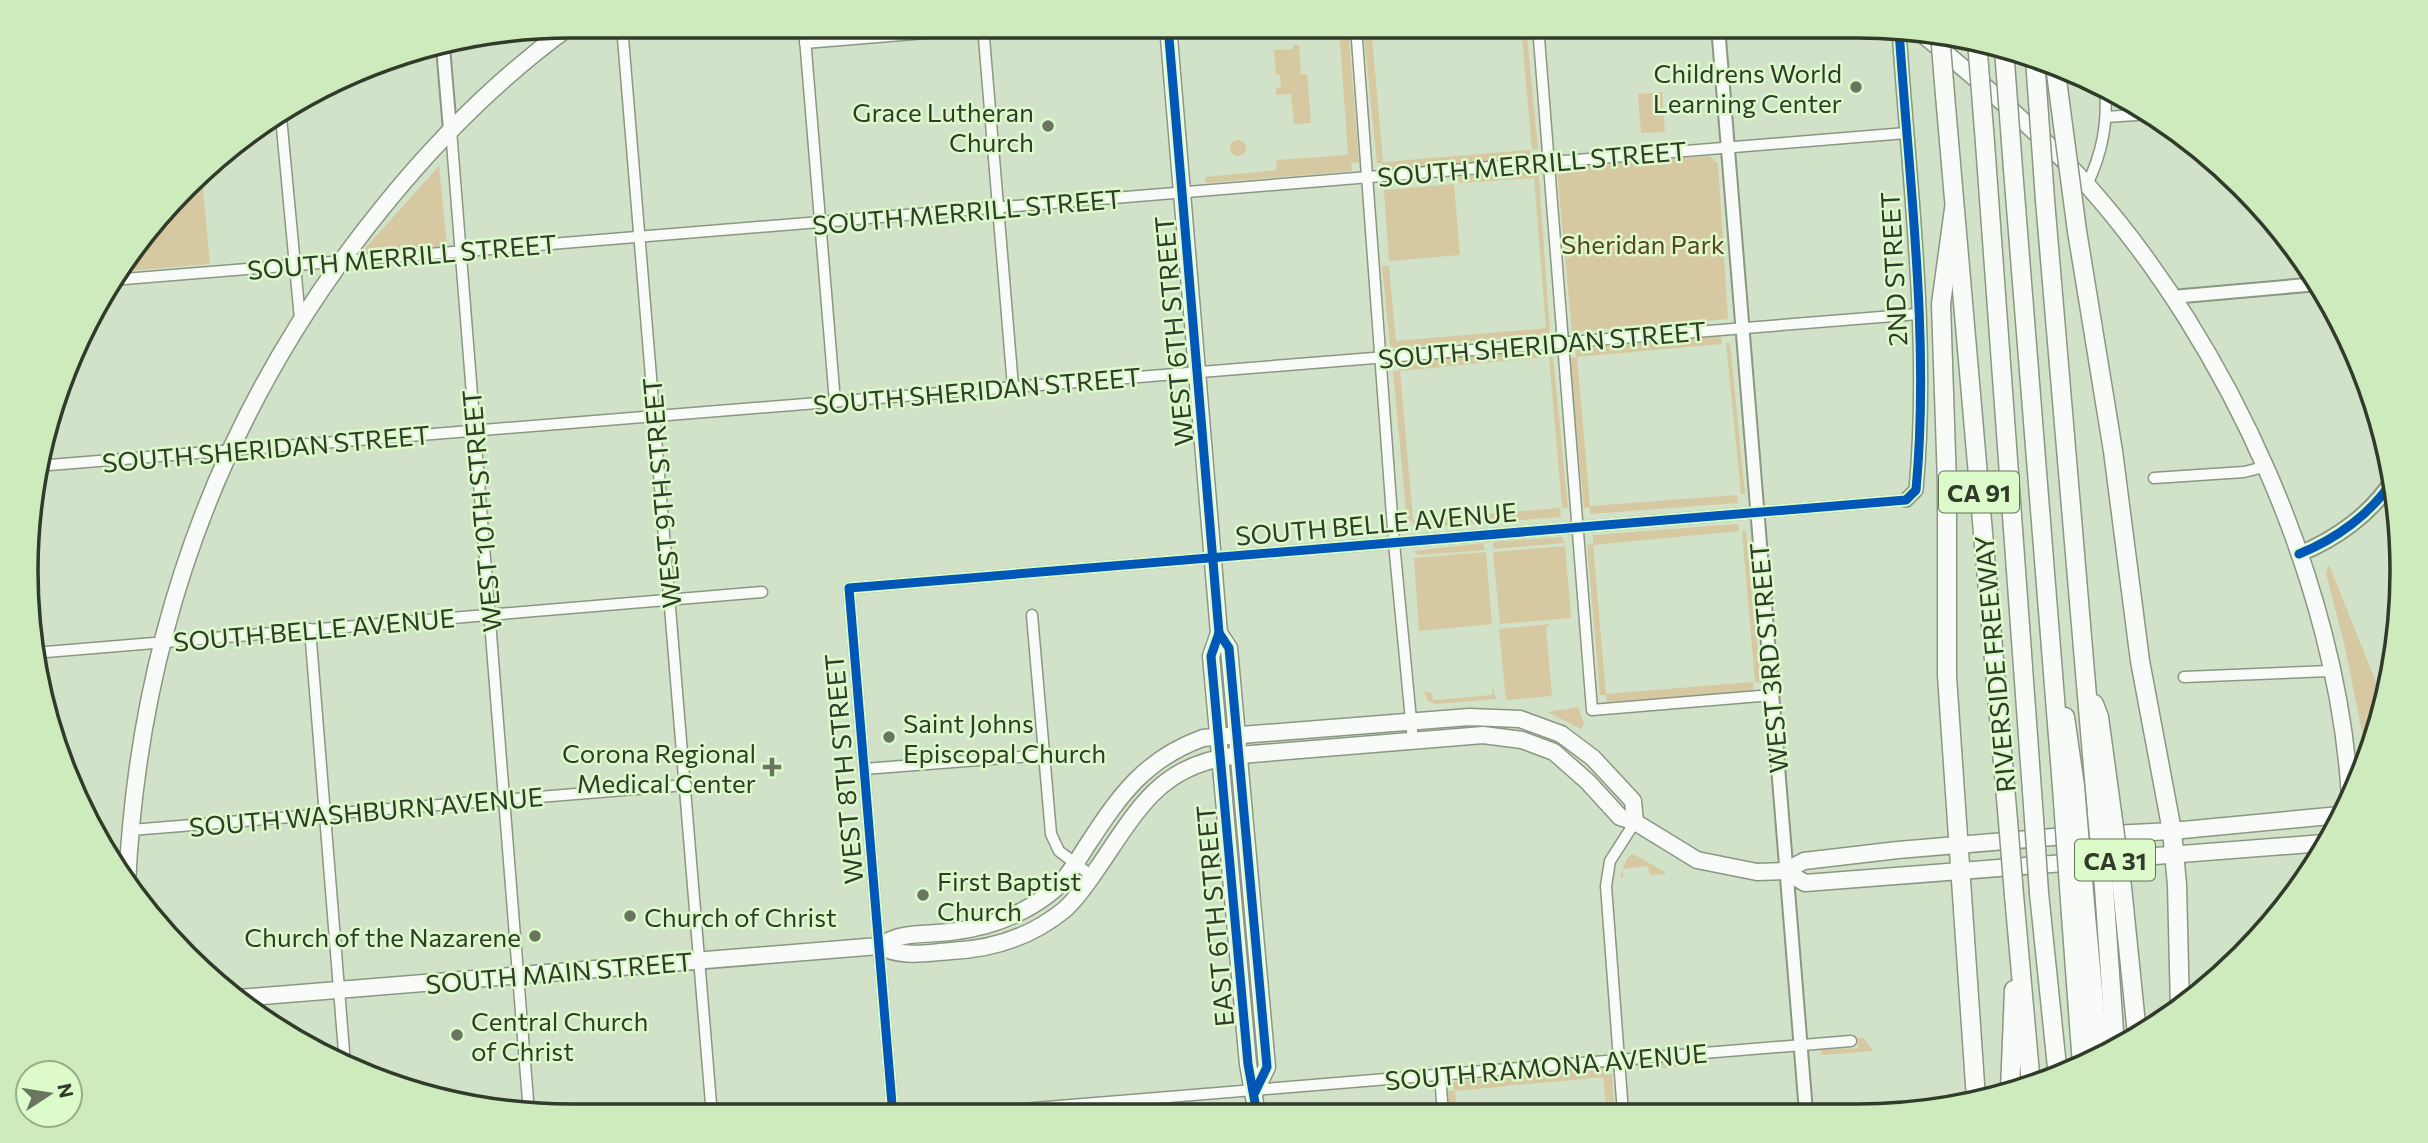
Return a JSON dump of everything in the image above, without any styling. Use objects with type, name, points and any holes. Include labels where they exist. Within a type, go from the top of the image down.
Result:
[{"type":"highway","name":"RIVERSIDE FREEWAY","points":[[1941,46],[2030,1075]]},
{"type":"highway","points":[[1978,53],[2039,893],[2057,1065]]},
{"type":"highway","points":[[2005,60],[2052,666],[2068,787],[2078,915],[2082,1054]]},
{"type":"highway","points":[[2036,70],[2084,681],[2105,814],[2122,887],[2136,1025]]},
{"type":"highway","points":[[2057,78],[2077,231],[2113,451],[2140,661],[2172,831],[2179,995]]},
{"type":"highway","points":[[1954,209],[1941,304],[1947,484],[1947,676],[1975,1090]]},
{"type":"highway","points":[[2105,814],[2104,887],[2114,1038]]},
{"type":"highway","points":[[2078,915],[2098,1047]]},
{"type":"highway","points":[[2010,1081],[2018,944]]},
{"type":"highway","points":[[2045,949],[2038,971],[2046,1069]]},
{"type":"main road","name":"WEST 6TH STREET","points":[[1169,38],[1219,633],[1211,656],[1219,736]]},
{"type":"main road","points":[[128,868],[142,739],[161,642],[185,559],[229,450],[262,383],[300,319],[340,261],[411,172],[450,130],[513,71],[554,39]]},
{"type":"main road","points":[[1935,45],[1963,67],[2087,185],[2172,297],[2212,361],[2264,467],[2299,554],[2341,719],[2348,778]]},
{"type":"main road","points":[[2299,554],[2320,545],[2362,516],[2384,494]]},
{"type":"main road","name":"WEST 6TH STREET","points":[[1219,633],[1229,649],[1237,734]]},
{"type":"main road","name":"SOUTH MAIN STREET","points":[[251,997],[879,946],[896,935],[992,925],[1028,908],[1051,893],[1075,864],[1126,788],[1146,769],[1177,747],[1219,736],[1489,716],[1520,719],[1547,727],[1573,741],[1593,758],[1633,802],[1635,822]]},
{"type":"main road","name":"EAST 6TH STREET","points":[[1237,734],[1267,1067],[1255,1092]]},
{"type":"main road","name":"SOUTH MAIN STREET","points":[[879,946],[896,955],[999,946],[1039,927],[1065,909],[1092,876],[1128,823],[1160,785],[1186,767],[1221,757],[1483,735],[1532,743],[1554,752],[1588,782],[1620,817],[1635,822],[1697,860],[1737,870],[1784,871],[1805,883],[2174,855]]},
{"type":"main road","name":"EAST 6TH STREET","points":[[1219,736],[1248,1064],[1256,1104]]},
{"type":"main road","points":[[2172,831],[2330,816]]},
{"type":"main road","name":"SOUTH MAIN STREET","points":[[1784,871],[1804,860],[2053,836],[2172,831]]},
{"type":"main road","points":[[2174,855],[2315,844]]},
{"type":"street","name":"WEST 9TH STREET","points":[[623,38],[711,1104]]},
{"type":"street","points":[[805,38],[835,402]]},
{"type":"street","points":[[805,43],[861,38]]},
{"type":"street","points":[[984,38],[1013,387]]},
{"type":"street","points":[[1357,38],[1394,543],[1413,741]]},
{"type":"street","points":[[1539,38],[1592,710],[1772,695]]},
{"type":"street","name":"WEST 3RD STREET","points":[[1718,38],[1800,1048],[1795,1066],[1795,1086],[1805,1104]]},
{"type":"street","name":"2ND STREET","points":[[1900,41],[1914,222],[1917,314],[1918,472],[1916,490],[1906,500]]},
{"type":"street","name":"WEST 10TH STREET","points":[[444,55],[527,1102]]},
{"type":"street","points":[[2087,185],[2100,157],[2106,117],[2105,100]]},
{"type":"street","points":[[2106,117],[2132,115]]},
{"type":"street","points":[[282,124],[300,319]]},
{"type":"street","name":"SOUTH MERRILL STREET","points":[[126,279],[1906,133]]},
{"type":"street","points":[[2172,297],[2306,285]]},
{"type":"street","name":"SOUTH SHERIDAN STREET","points":[[50,465],[1381,358],[1741,326],[1917,314]]},
{"type":"street","points":[[2154,478],[2241,472],[2264,467]]},
{"type":"street","name":"SOUTH BELLE AVENUE","points":[[849,588],[1906,500]]},
{"type":"street","name":"WEST 8TH STREET","points":[[849,588],[892,1104]]},
{"type":"street","name":"SOUTH BELLE AVENUE","points":[[45,652],[762,592]]},
{"type":"street","points":[[1032,615],[1051,834],[1059,850],[1092,876]]},
{"type":"street","points":[[310,629],[344,1054]]},
{"type":"street","points":[[2184,677],[2330,671]]},
{"type":"street","points":[[864,769],[1044,755]]},
{"type":"street","name":"SOUTH WASHBURN AVENUE","points":[[131,830],[686,785]]},
{"type":"street","points":[[1622,1104],[1607,872],[1616,848],[1635,822]]},
{"type":"street","name":"SOUTH RAMONA AVENUE","points":[[1133,1104],[1440,1075],[1619,1065],[1851,1041]]},
{"type":"street","points":[[1440,1075],[1442,1104]]},
{"type":"green space","points":[[1340,38],[1349,38],[1359,162],[1351,163],[1352,171],[1206,183],[1205,177],[1277,170],[1276,160],[1348,155]]},
{"type":"green space","points":[[1364,38],[1372,38],[1383,162],[1530,150],[1531,158],[1383,170],[1382,163],[1377,163]]},
{"type":"green space","points":[[1522,38],[1527,38],[1538,149],[1532,150]]},
{"type":"green space","points":[[1293,45],[1299,45],[1301,74],[1307,74],[1311,123],[1294,124],[1291,94],[1276,95],[1276,88],[1281,87],[1280,75],[1276,75],[1274,50],[1293,49]]},
{"type":"green space","points":[[1662,92],[1665,132],[1641,133],[1638,94]]},
{"type":"green space","points":[[1235,140],[1241,140],[1246,148],[1244,154],[1235,156],[1230,151],[1230,145]]},
{"type":"green space","name":"Sheridan Park","points":[[1709,156],[1718,163],[1728,319],[1572,332],[1557,171],[1562,167]]},
{"type":"green space","points":[[439,166],[447,246],[361,253]]},
{"type":"green space","points":[[1534,170],[1539,177],[1550,334],[1395,348],[1390,346],[1382,266],[1389,266],[1396,341],[1546,328],[1534,178],[1459,183],[1458,177]]},
{"type":"green space","points":[[1454,184],[1460,255],[1389,261],[1384,190]]},
{"type":"green space","points":[[203,188],[210,264],[131,271],[171,220]]},
{"type":"green space","points":[[1721,336],[1722,344],[1577,357],[1590,506],[1737,495],[1738,503],[1590,514],[1590,507],[1584,508],[1569,358],[1576,357],[1575,349]]},
{"type":"green space","points":[[1726,343],[1730,343],[1745,494],[1741,494]]},
{"type":"green space","points":[[1544,350],[1545,357],[1400,371],[1413,520],[1560,508],[1561,517],[1414,528],[1413,521],[1407,521],[1393,371],[1399,371],[1398,362]]},
{"type":"green space","points":[[1549,357],[1553,357],[1568,508],[1562,508]]},
{"type":"green space","points":[[1738,524],[1739,531],[1593,545],[1593,535]]},
{"type":"green space","points":[[1742,531],[1746,531],[1761,682],[1755,682]]},
{"type":"green space","points":[[1562,537],[1565,543],[1493,549],[1493,542]]},
{"type":"green space","points":[[1483,543],[1485,550],[1418,555],[1414,551]]},
{"type":"green space","points":[[1587,544],[1593,545],[1606,694],[1753,682],[1754,691],[1607,702],[1606,695],[1600,695]]},
{"type":"green space","points":[[1565,546],[1571,618],[1500,624],[1493,552]]},
{"type":"green space","points":[[1486,552],[1492,624],[1419,631],[1414,558]]},
{"type":"green space","points":[[2329,565],[2377,684],[2363,737],[2345,647],[2326,573]]},
{"type":"green space","points":[[1550,624],[1546,628],[1552,696],[1506,700],[1499,629]]},
{"type":"green space","points":[[1493,687],[1496,699],[1436,704],[1428,701],[1424,692],[1431,692],[1433,700],[1492,695]]},
{"type":"green space","points":[[1578,707],[1584,724],[1581,729],[1547,712]]},
{"type":"green space","points":[[1633,854],[1665,874],[1650,875],[1648,866],[1623,869],[1623,877],[1620,877],[1627,858]]},
{"type":"green space","points":[[1857,1038],[1863,1038],[1873,1051],[1822,1055],[1821,1050],[1858,1048]]},
{"type":"green space","points":[[1707,1060],[1708,1064],[1638,1070],[1636,1065]]},
{"type":"green space","points":[[1603,1067],[1605,1075],[1612,1074],[1614,1104],[1606,1104],[1603,1077],[1455,1091],[1456,1104],[1448,1104],[1447,1091],[1454,1091],[1453,1082]]},
{"type":"cycle path","points":[[1169,38],[1219,633],[1211,656],[1248,1064],[1255,1104]]},
{"type":"cycle path","points":[[892,1104],[849,588],[1906,500],[1916,490],[1921,376],[1916,260],[1900,41]]},
{"type":"cycle path","points":[[2299,554],[2352,524],[2383,493]]},
{"type":"cycle path","points":[[1219,633],[1229,648],[1267,1067],[1255,1092]]},
{"type":"place","name":"Childrens World Learning Center","points":[[1856,87]]},
{"type":"place","name":"Grace Lutheran Church","points":[[1048,126]]},
{"type":"place","name":"Saint Johns Episcopal Church","points":[[889,737]]},
{"type":"place","name":"Corona Regional Medical Center","points":[[772,767]]},
{"type":"place","name":"First Baptist Church","points":[[923,895]]},
{"type":"place","name":"Church of Christ","points":[[630,916]]},
{"type":"place","name":"Church of the Nazarene","points":[[535,936]]},
{"type":"place","name":"Central Church of Christ","points":[[457,1035]]}]
